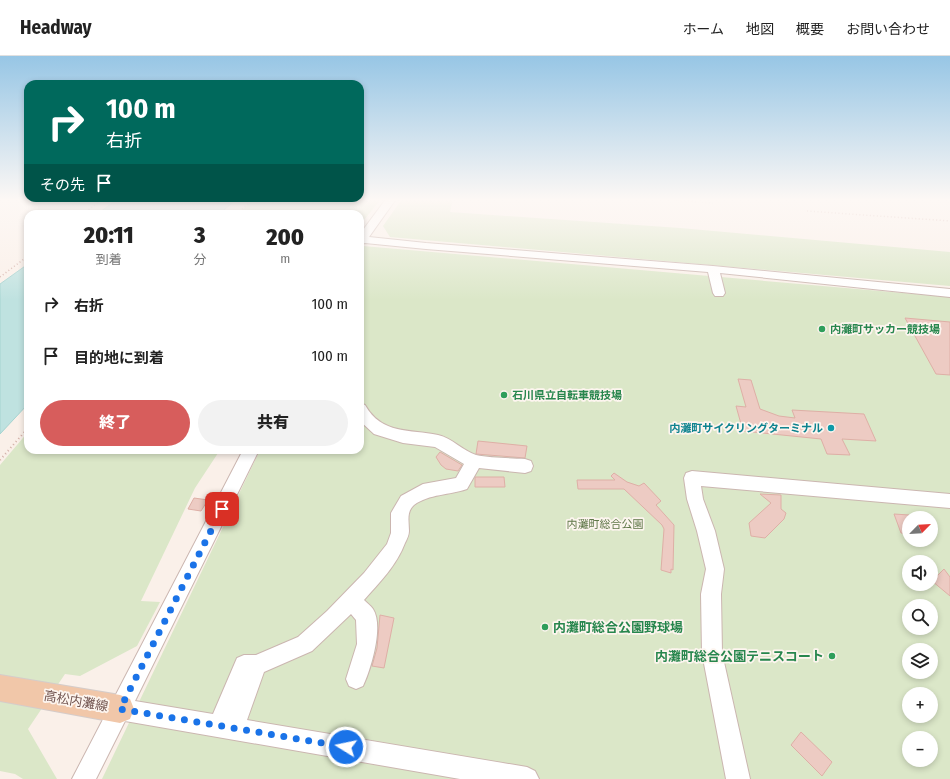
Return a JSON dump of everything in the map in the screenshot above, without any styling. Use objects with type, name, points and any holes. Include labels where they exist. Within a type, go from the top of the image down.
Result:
[{"type":"main road","name":"高松内灘線","points":[[0,688],[120,709]]},
{"type":"street","points":[[364,240],[714,269],[950,293]]},
{"type":"street","points":[[714,269],[719,293]]},
{"type":"street","points":[[364,416],[379,430],[403,437],[438,441],[473,461],[526,466]]},
{"type":"street","points":[[84,779],[249,454]]},
{"type":"street","points":[[226,727],[244,665],[256,665],[305,644],[334,618],[372,579],[394,549],[400,533],[400,513],[406,501],[423,490],[461,484],[471,468],[473,461]]},
{"type":"street","points":[[738,779],[712,653],[711,594],[715,569],[706,530],[695,499],[692,478],[950,501]]},
{"type":"street","points":[[351,600],[366,616],[366,644],[356,679]]},
{"type":"street","points":[[120,709],[527,779]]},
{"type":"path","points":[[0,278],[24,259]]},
{"type":"path","points":[[0,460],[24,433]]},
{"type":"green space","points":[[387,233],[733,233],[950,252],[950,286],[390,237]]},
{"type":"green space","name":"内灘町総合公園","points":[[364,246],[950,297],[950,779],[102,779],[258,454],[364,454]]},
{"type":"green space","points":[[24,437],[24,454],[217,454],[195,488],[141,601],[160,602],[137,646],[80,676],[65,674],[28,729],[57,779],[23,779],[15,774],[0,771],[0,465]]},
{"type":"water","points":[[24,267],[24,408],[0,434],[0,284]]},
{"type":"building","points":[[905,318],[950,322],[950,375],[936,374]]},
{"type":"building","points":[[738,379],[751,380],[760,409],[779,416],[795,418],[792,410],[864,414],[876,441],[842,439],[850,455],[827,454],[821,439],[743,431],[736,406],[746,407]]},
{"type":"building","points":[[478,441],[527,446],[525,458],[476,454]]},
{"type":"building","points":[[440,452],[462,465],[458,471],[446,469],[441,465],[436,457]]},
{"type":"building","points":[[614,473],[627,482],[639,486],[644,483],[661,501],[656,505],[674,525],[673,570],[671,569],[671,573],[661,570],[664,529],[662,525],[624,489],[578,489],[577,480],[615,480],[611,476]]},
{"type":"building","points":[[475,477],[504,477],[505,487],[475,487]]},
{"type":"building","points":[[760,494],[781,495],[781,509],[786,513],[784,519],[765,538],[751,536],[749,523],[771,503]]},
{"type":"building","points":[[194,498],[208,500],[201,511],[188,509]]},
{"type":"building","points":[[894,514],[902,515],[901,533]]},
{"type":"building","points":[[944,569],[950,577],[950,596],[938,586],[938,575]]},
{"type":"building","points":[[380,615],[394,618],[384,668],[372,666],[377,648]]},
{"type":"building","points":[[801,732],[832,762],[822,776],[791,745]]},
{"type":"place","name":"内灘町サッカー競技場","points":[[822,329]]},
{"type":"place","name":"石川県立自転車競技場","points":[[504,395]]},
{"type":"place","name":"内灘町サイクリングターミナル","points":[[831,428]]},
{"type":"place","name":"内灘町総合公園野球場","points":[[545,627]]},
{"type":"place","name":"内灘町総合公園テニスコート","points":[[832,656]]},
{"type":"route","points":[[222,509],[120,709],[346,747]]}]
